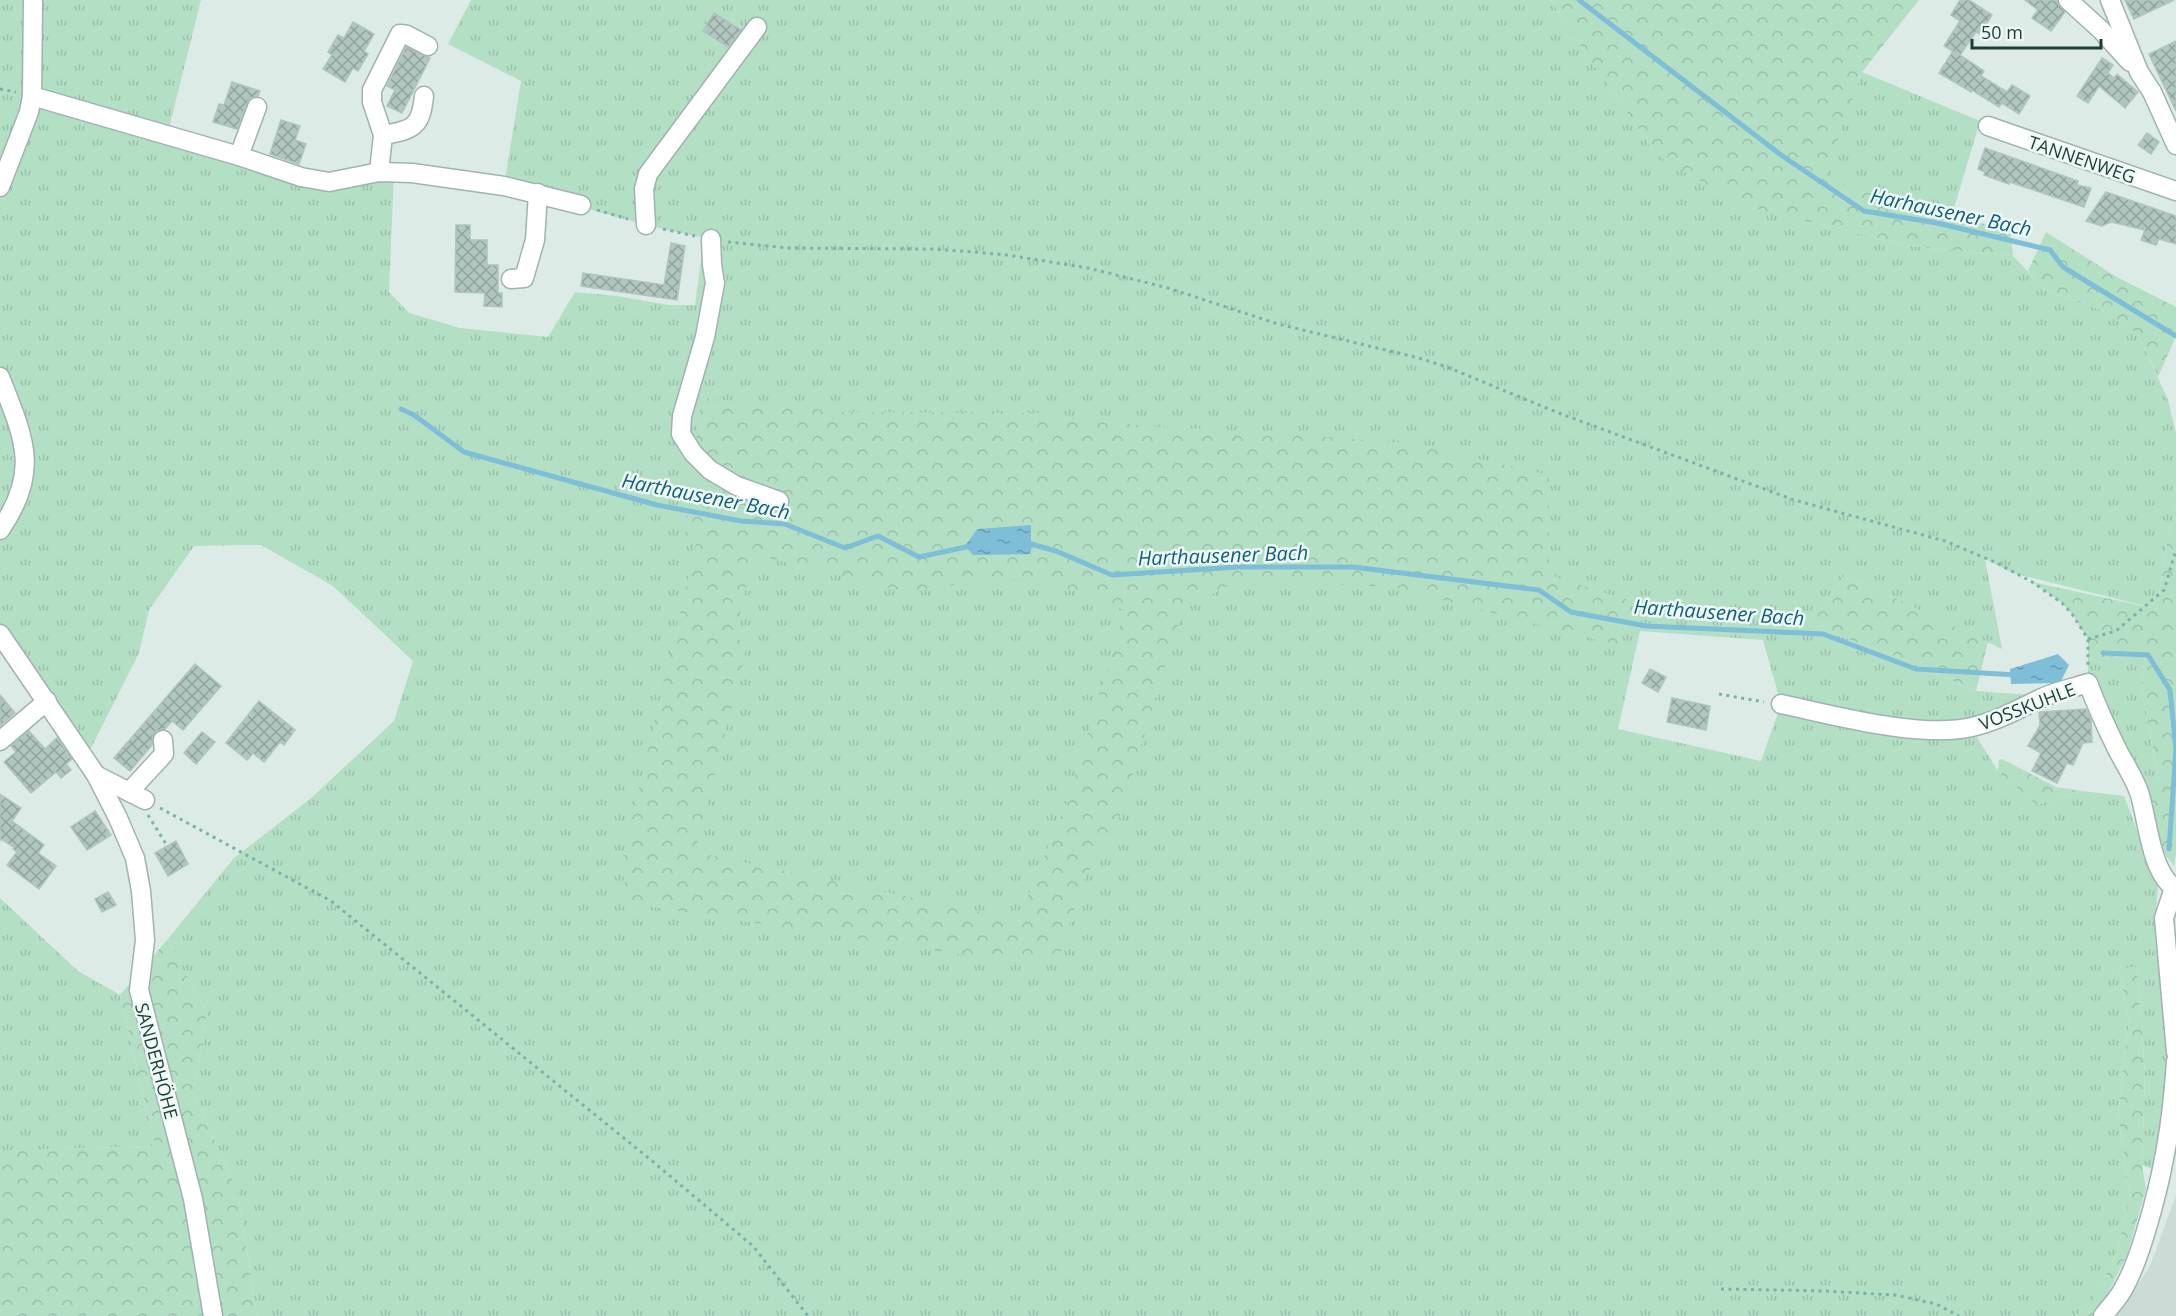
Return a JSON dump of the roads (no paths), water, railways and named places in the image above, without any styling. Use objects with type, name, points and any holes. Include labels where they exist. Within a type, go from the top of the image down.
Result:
[{"type":"street","points":[[0,187],[29,112],[32,96],[33,0]]},
{"type":"street","points":[[2068,0],[2101,30],[2139,72],[2152,92],[2176,145]]},
{"type":"street","points":[[2110,0],[2139,72]]},
{"type":"street","points":[[646,225],[644,189],[648,174],[757,27]]},
{"type":"street","points":[[379,172],[383,135],[372,102],[372,90],[400,34],[407,35],[428,46]]},
{"type":"street","points":[[32,96],[239,156],[301,177],[329,182],[379,172],[438,176],[504,186],[581,206]]},
{"type":"street","points":[[383,135],[402,132],[417,124],[422,116],[424,96]]},
{"type":"street","points":[[239,156],[257,107]]},
{"type":"street","name":"TANNENWEG","points":[[1988,126],[2176,191]]},
{"type":"street","points":[[511,279],[524,278],[535,240],[538,194]]},
{"type":"street","points":[[711,239],[715,283],[705,337],[682,416],[681,435],[693,453],[710,470],[737,486],[779,501]]},
{"type":"street","points":[[0,377],[22,439],[25,474],[19,497],[0,530]]},
{"type":"street","name":"SANDERHÖHE","points":[[0,634],[96,774],[135,858],[141,891],[145,940],[139,990],[193,1199],[213,1316]]},
{"type":"street","name":"VOSSKUHLE","points":[[1781,704],[1928,730],[1970,728],[2006,717],[2046,696],[2088,683],[2101,716],[2139,791],[2162,873],[2175,889]]},
{"type":"street","points":[[0,741],[47,701]]},
{"type":"street","points":[[96,774],[139,797],[164,754],[163,740]]},
{"type":"street","points":[[2175,889],[2164,918],[2176,1052]]},
{"type":"street","points":[[2103,1316],[2123,1290],[2157,1194],[2169,1138],[2176,1060]]},
{"type":"water","points":[[1031,525],[1031,554],[973,555],[965,546],[977,529]]},
{"type":"water","points":[[2058,654],[2069,665],[2060,683],[2011,684],[2010,669]]},
{"type":"waterway","name":"Harhausener Bach","points":[[1579,0],[1781,155],[1864,211],[1937,223],[2050,250],[2063,267],[2176,336]]},
{"type":"waterway","name":"Harthausener Bach","points":[[401,409],[414,415],[464,452],[657,505],[741,521],[785,524],[845,548],[878,536],[919,557],[971,546]]},
{"type":"waterway","name":"Harthausener Bach","points":[[1025,544],[1056,551],[1112,575],[1238,567],[1353,567],[1539,590],[1571,612],[1646,626],[1823,634],[1916,669],[2016,675]]},
{"type":"waterway","name":"Harthausener Bach","points":[[2103,653],[2148,655],[2170,690],[2176,749],[2169,849]]}]
